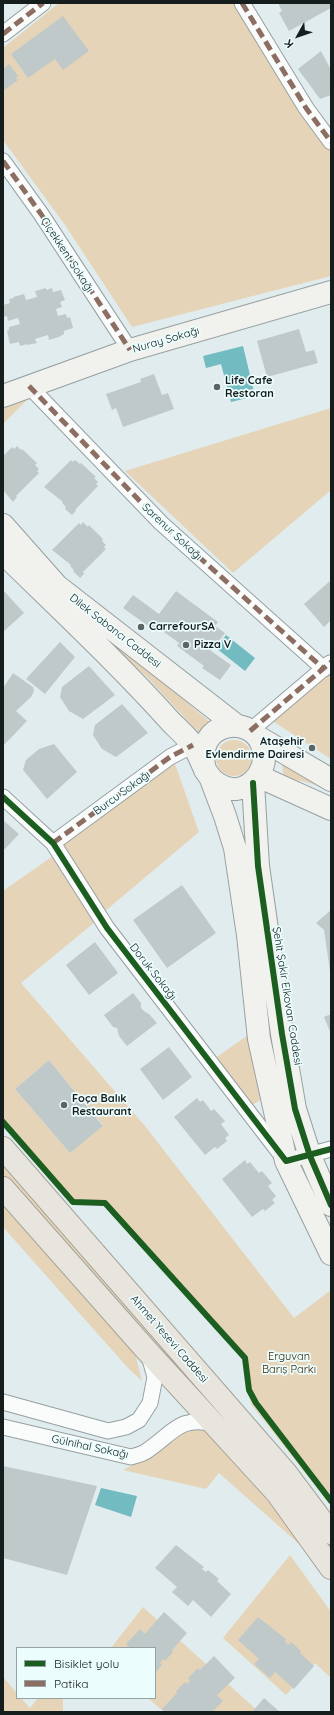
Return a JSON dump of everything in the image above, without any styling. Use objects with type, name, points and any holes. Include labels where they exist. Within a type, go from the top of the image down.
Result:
[{"type":"main road","name":"Ahmet Yesevi Caddesi","points":[[3,1148],[286,1473],[331,1533]]},
{"type":"main road","name":"Ahmet Yesevi Caddesi","points":[[3,1188],[148,1352],[277,1493],[331,1568]]},
{"type":"street","points":[[3,34],[43,3]]},
{"type":"street","points":[[242,3],[306,108],[331,142]]},
{"type":"street","name":"Çiçekkent Sokağı","points":[[3,161],[130,350]]},
{"type":"street","name":"Nuray Sokağı","points":[[3,396],[130,350],[331,292]]},
{"type":"street","name":"Sarenur Sokağı","points":[[29,386],[161,523],[327,666]]},
{"type":"street","name":"Dilek Sabancı Caddesi","points":[[3,525],[58,586],[248,731],[331,780]]},
{"type":"street","name":"Dilek Sabancı Caddesi","points":[[3,553],[146,694],[192,745],[208,775]]},
{"type":"street","points":[[248,731],[327,666]]},
{"type":"street","points":[[208,775],[220,785],[230,789],[241,788],[256,780],[263,767],[265,757],[263,746],[248,731],[225,726],[207,739],[202,754],[208,775],[225,816],[235,848],[248,935],[259,1039],[286,1161],[331,1254]]},
{"type":"street","name":"Burcu Sokağı","points":[[53,843],[170,757],[192,745]]},
{"type":"street","points":[[256,780],[331,809]]},
{"type":"street","name":"Şehit Şakir Elkovan Caddesi","points":[[256,780],[258,866],[281,1026],[295,1109],[310,1156],[331,1205]]},
{"type":"street","name":"Doruk Sokağı","points":[[3,797],[53,843],[107,928],[286,1161]]},
{"type":"street","points":[[286,1161],[310,1156],[331,1149]]},
{"type":"street","name":"Gülnihal Sokağı","points":[[3,1402],[108,1431],[126,1427],[139,1420],[150,1403],[155,1377],[148,1352]]},
{"type":"street","name":"Gülnihal Sokağı","points":[[3,1427],[131,1457],[147,1451],[180,1424],[192,1422],[214,1424]]},
{"type":"green space","points":[[59,3],[233,3],[331,149],[331,276],[132,327],[65,225],[3,140],[3,48]]},
{"type":"green space","points":[[35,392],[3,424],[3,397]]},
{"type":"green space","points":[[331,408],[331,490],[233,573],[125,471]]},
{"type":"green space","points":[[64,598],[211,723],[198,732],[147,677],[60,601]]},
{"type":"green space","points":[[331,671],[331,759],[271,720]]},
{"type":"green space","points":[[234,740],[247,745],[252,758],[247,771],[234,776],[221,771],[216,758],[221,745]]},
{"type":"green space","points":[[281,755],[331,786],[331,793],[309,783],[284,779]]},
{"type":"green space","points":[[175,764],[199,832],[104,912],[58,844]]},
{"type":"green space","name":"Erguvan Barış Parkı","points":[[53,856],[95,922],[21,983],[145,1126],[294,1318],[331,1290],[331,1506],[251,1404],[245,1358],[105,1203],[73,1202],[3,1123],[3,891]],"holes":[[[49,1060],[103,1125],[70,1153],[15,1089]]]},
{"type":"green space","points":[[251,1033],[264,1097],[250,1107],[214,1059]]},
{"type":"green space","points":[[3,1161],[281,1480],[331,1548],[331,1559],[122,1308],[3,1176]]},
{"type":"green space","points":[[3,1201],[135,1353],[142,1381],[128,1368],[3,1227]]},
{"type":"green space","points":[[200,1428],[222,1439],[308,1552],[219,1473],[206,1489],[123,1470],[149,1456],[181,1433]]},
{"type":"green space","points":[[290,1555],[331,1612],[331,1678],[315,1663],[286,1695],[223,1638]]},
{"type":"green space","points":[[143,1607],[259,1712],[164,1712],[149,1699],[156,1699],[156,1647],[112,1647]]},
{"type":"green space","points":[[3,1677],[16,1692],[16,1699],[22,1699],[30,1708],[37,1699],[63,1699],[62,1712],[3,1712]]},
{"type":"water","points":[[243,346],[255,396],[231,402],[221,364],[206,368],[203,356]]},
{"type":"water","points":[[226,635],[255,658],[245,671],[216,648]]},
{"type":"water","points":[[101,1488],[137,1496],[131,1517],[95,1505]]},
{"type":"building","points":[[278,3],[331,3],[331,8],[289,31],[279,13],[282,11]]},
{"type":"building","points":[[63,16],[89,51],[63,70],[55,59],[28,78],[11,54]]},
{"type":"building","points":[[321,51],[331,70],[331,95],[320,99],[298,69]]},
{"type":"building","points":[[9,64],[18,76],[16,78],[18,80],[3,91],[3,69]]},
{"type":"building","points":[[46,288],[46,290],[52,288],[53,292],[61,290],[65,300],[60,302],[62,307],[56,309],[58,316],[66,314],[67,318],[70,317],[73,328],[64,331],[64,334],[59,337],[49,340],[48,335],[35,339],[37,343],[20,346],[19,342],[10,344],[7,331],[9,330],[9,327],[20,324],[18,318],[8,321],[7,316],[3,317],[3,305],[10,303],[9,299],[24,294],[26,300],[37,297],[35,291]]},
{"type":"building","points":[[299,329],[306,352],[314,350],[318,363],[267,377],[257,341]]},
{"type":"building","points":[[154,374],[162,395],[168,393],[174,409],[123,427],[116,408],[112,410],[106,394],[141,382],[140,379]]},
{"type":"building","points":[[17,446],[37,463],[35,465],[39,469],[37,471],[39,473],[16,496],[17,497],[13,502],[3,490],[3,456],[12,447],[14,449]]},
{"type":"building","points":[[71,460],[73,462],[75,460],[80,464],[81,463],[96,477],[94,478],[98,482],[96,484],[98,486],[72,515],[65,509],[66,507],[62,503],[63,502],[44,487]]},
{"type":"building","points":[[83,522],[88,527],[89,525],[103,539],[102,541],[106,545],[104,547],[106,549],[83,572],[84,574],[80,578],[73,571],[74,570],[70,566],[71,565],[52,550],[79,523],[81,525]]},
{"type":"building","points":[[331,580],[331,620],[324,627],[304,604]]},
{"type":"building","points":[[3,590],[24,613],[3,632]]},
{"type":"building","points":[[176,591],[218,622],[215,626],[225,633],[211,651],[231,665],[220,680],[202,668],[204,666],[177,646],[179,643],[157,627],[154,630],[123,608],[133,595],[159,614]]},
{"type":"building","points":[[60,642],[75,657],[45,694],[26,679]]},
{"type":"building","points":[[89,666],[115,695],[83,719],[69,711],[60,697],[62,687]]},
{"type":"building","points":[[13,673],[33,687],[34,691],[31,697],[16,711],[27,721],[4,745],[3,688]]},
{"type":"building","points":[[122,704],[148,733],[116,757],[102,749],[93,735],[95,725]]},
{"type":"building","points":[[54,744],[77,772],[47,799],[23,770],[26,760],[39,749]]},
{"type":"building","points":[[3,820],[19,834],[3,851]]},
{"type":"building","points":[[182,885],[216,933],[167,968],[133,920]]},
{"type":"building","points":[[331,910],[330,971],[324,930],[316,923]]},
{"type":"building","points":[[95,942],[118,973],[89,995],[66,965]]},
{"type":"building","points":[[133,993],[141,1003],[141,1008],[157,1023],[127,1046],[119,1036],[117,1028],[113,1027],[104,1015]]},
{"type":"building","points":[[331,1014],[331,1034],[324,1017]]},
{"type":"building","points":[[169,1047],[192,1077],[163,1100],[140,1069]]},
{"type":"building","points":[[49,1060],[103,1126],[70,1153],[15,1089]]},
{"type":"building","points":[[197,1098],[200,1102],[203,1100],[211,1111],[214,1109],[225,1121],[221,1124],[229,1135],[225,1138],[227,1141],[217,1149],[215,1147],[205,1155],[174,1117]]},
{"type":"building","points":[[245,1160],[247,1164],[250,1162],[259,1173],[262,1171],[272,1183],[268,1186],[276,1196],[272,1200],[275,1203],[265,1211],[263,1209],[252,1217],[222,1179]]},
{"type":"building","points":[[3,1466],[97,1486],[67,1575],[3,1558]]},
{"type":"building","points":[[176,1545],[204,1567],[202,1569],[206,1572],[208,1570],[219,1579],[217,1581],[231,1594],[211,1617],[193,1600],[188,1606],[172,1592],[177,1587],[155,1568]]},
{"type":"building","points":[[164,1612],[187,1633],[172,1650],[173,1652],[165,1661],[163,1659],[160,1663],[162,1665],[156,1672],[156,1647],[129,1647],[126,1644],[140,1629],[145,1634]]},
{"type":"building","points":[[258,1617],[286,1639],[285,1641],[288,1645],[291,1642],[314,1666],[294,1689],[275,1672],[270,1678],[254,1664],[259,1659],[238,1640]]},
{"type":"building","points":[[214,1656],[235,1678],[217,1695],[223,1701],[212,1712],[165,1712],[162,1709],[177,1693],[176,1691],[185,1682],[187,1684],[190,1681],[188,1678],[198,1668],[200,1670]]},
{"type":"building","points":[[264,1698],[280,1712],[252,1712]]},
{"type":"marked path","points":[[3,34],[43,3]]},
{"type":"marked path","points":[[242,3],[306,108],[331,142]]},
{"type":"marked path","points":[[3,161],[41,214],[130,350]]},
{"type":"marked path","points":[[29,386],[161,523],[324,669]]},
{"type":"marked path","points":[[250,731],[331,662]]},
{"type":"marked path","points":[[53,843],[170,757],[193,745]]},
{"type":"cycle path","points":[[253,783],[258,866],[282,1034],[295,1109],[310,1156],[331,1205]]},
{"type":"cycle path","points":[[3,797],[53,843],[107,928],[286,1161],[331,1149]]},
{"type":"cycle path","points":[[3,1122],[73,1202],[105,1203],[245,1358],[249,1390],[256,1403],[331,1501]]},
{"type":"place","name":"Life Cafe Restoran","points":[[217,387]]},
{"type":"place","name":"CarrefourSA","points":[[141,627]]},
{"type":"place","name":"Pizza V","points":[[186,645]]},
{"type":"place","name":"Ataşehir Evlendirme Dairesi","points":[[312,748]]},
{"type":"place","name":"Foça Balık Restaurant","points":[[64,1105]]}]
